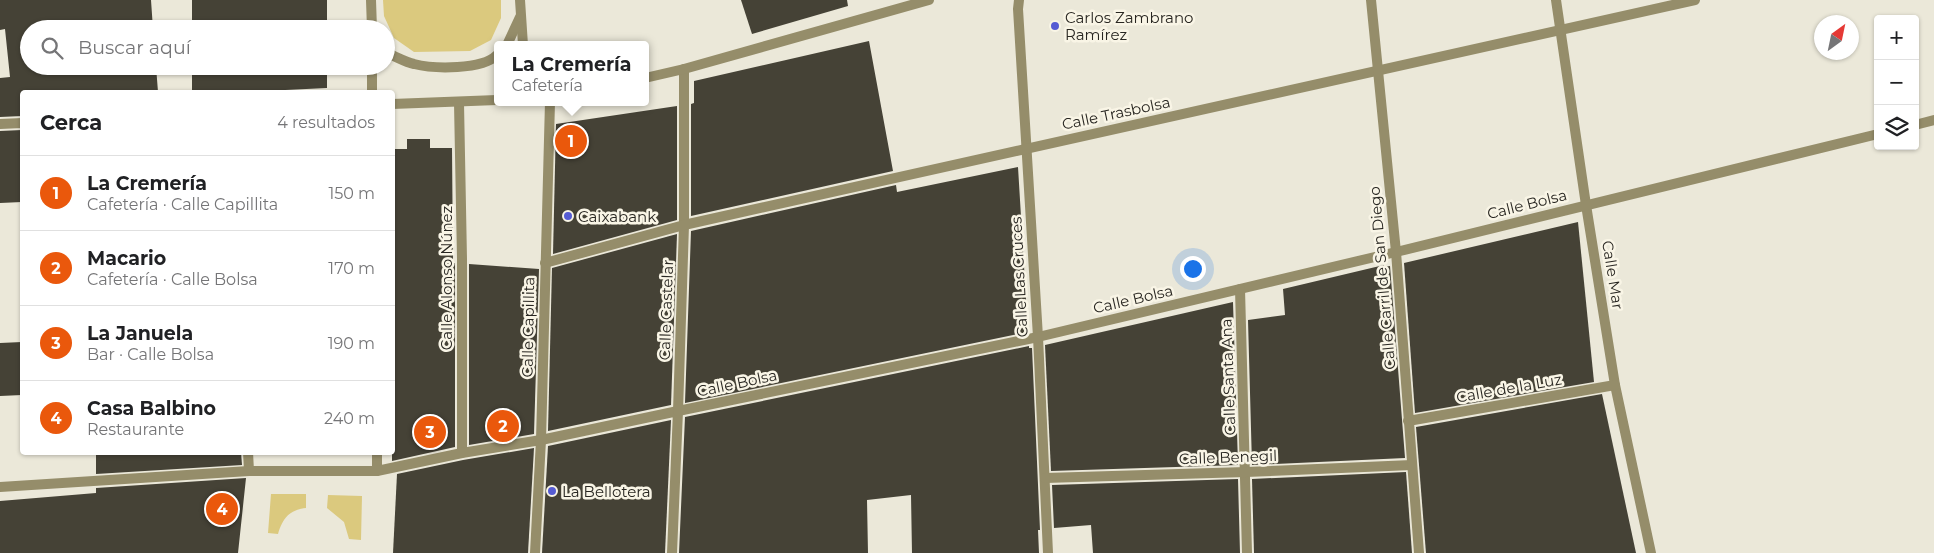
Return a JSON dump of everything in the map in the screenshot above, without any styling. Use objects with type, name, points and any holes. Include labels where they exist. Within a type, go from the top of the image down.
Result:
[{"type":"street","points":[[371,0],[372,20]]},
{"type":"street","points":[[520,0],[523,41]]},
{"type":"street","points":[[649,77],[929,0]]},
{"type":"street","name":"Calle Las Cruces","points":[[1019,0],[1048,553]]},
{"type":"street","name":"Calle Carril de San Diego","points":[[1371,0],[1396,252],[1419,553]]},
{"type":"street","name":"Calle Mar","points":[[1556,0],[1586,205],[1616,385],[1651,553]]},
{"type":"street","name":"Calle Trasbolsa","points":[[545,262],[684,225],[1695,0]]},
{"type":"street","points":[[508,41],[521,16]]},
{"type":"street","points":[[395,56],[415,64],[443,67],[475,66],[494,58]]},
{"type":"street","name":"Calle Castelar","points":[[672,553],[684,225],[684,68]]},
{"type":"street","points":[[372,75],[372,90]]},
{"type":"street","points":[[395,104],[494,100]]},
{"type":"street","name":"Calle Alonso Núnez","points":[[458,103],[462,259],[462,453]]},
{"type":"street","name":"Calle Capillita","points":[[535,553],[541,440],[550,106]]},
{"type":"street","points":[[1919,124],[1934,120]]},
{"type":"street","points":[[0,124],[20,123]]},
{"type":"street","name":"Calle Bolsa","points":[[0,487],[249,471],[377,472],[462,453],[541,440],[1038,337],[1874,135]]},
{"type":"street","name":"Calle Santa Ana","points":[[1240,289],[1247,553]]},
{"type":"street","name":"Calle de la Luz","points":[[1408,421],[1616,385]]},
{"type":"street","points":[[248,455],[249,471]]},
{"type":"street","points":[[377,455],[377,472]]},
{"type":"street","name":"Calle Benegil","points":[[1045,478],[1246,472],[1412,464]]},
{"type":"shaded area","points":[[383,0],[501,0],[501,18],[491,40],[470,51],[414,52],[395,39],[395,20],[386,20]]},
{"type":"shaded area","points":[[271,494],[306,494],[306,508],[291,513],[282,523],[278,534],[268,533]]},
{"type":"shaded area","points":[[328,495],[362,496],[361,540],[349,539],[344,522],[327,508]]},
{"type":"building","points":[[0,0],[151,0],[152,20],[20,20],[20,75],[157,75],[158,90],[20,90],[20,116],[0,117],[0,78],[10,77],[5,29],[0,30]]},
{"type":"building","points":[[192,0],[327,0],[327,20],[192,20]]},
{"type":"building","points":[[741,0],[847,0],[848,6],[752,34]]},
{"type":"building","points":[[869,41],[893,171],[691,216],[691,104],[694,103],[694,81]]},
{"type":"building","points":[[192,75],[327,75],[327,88],[192,90]]},
{"type":"building","points":[[677,106],[677,220],[553,254],[556,124]]},
{"type":"building","points":[[20,130],[20,202],[0,203],[0,131]]},
{"type":"building","points":[[407,139],[430,139],[430,148],[452,148],[453,263],[455,263],[455,447],[392,461],[392,455],[395,455],[395,149],[407,149]]},
{"type":"building","points":[[1018,167],[1028,332],[685,403],[691,231],[896,185],[897,192]]},
{"type":"building","points":[[1578,222],[1594,382],[1415,413],[1404,263]]},
{"type":"building","points":[[677,234],[671,405],[548,431],[552,268]]},
{"type":"building","points":[[469,264],[539,269],[534,434],[469,445]]},
{"type":"building","points":[[1384,265],[1384,267],[1390,266],[1405,458],[1252,465],[1248,320],[1285,315],[1283,289]]},
{"type":"building","points":[[1233,302],[1238,465],[1051,471],[1045,345]]},
{"type":"building","points":[[20,342],[20,395],[0,396],[0,343]]},
{"type":"building","points":[[1029,346],[1029,348],[1032,348],[1040,530],[1038,530],[1039,553],[912,553],[911,495],[867,500],[868,553],[679,553],[685,417]]},
{"type":"building","points":[[1602,394],[1636,553],[1426,553],[1416,427]]},
{"type":"building","points":[[671,420],[665,553],[542,553],[548,446]]},
{"type":"building","points":[[534,448],[528,553],[393,553],[397,474]]},
{"type":"building","points":[[96,455],[241,455],[242,465],[96,474]]},
{"type":"building","points":[[1406,472],[1412,553],[1254,553],[1252,479]]},
{"type":"building","points":[[246,478],[238,553],[0,553],[0,501],[96,493],[96,488]]},
{"type":"building","points":[[1238,479],[1240,553],[1093,553],[1091,525],[1054,528],[1052,485]]},
{"type":"place","name":"Carlos Zambrano Ramírez","points":[[1055,26]]},
{"type":"place","name":"La Cremería","points":[[571,141]]},
{"type":"place","name":"Caixabank","points":[[568,216]]},
{"type":"place","name":"Macario","points":[[503,426]]},
{"type":"place","name":"La Januela","points":[[430,432]]},
{"type":"place","name":"La Bellotera","points":[[552,491]]},
{"type":"place","name":"Casa Balbino","points":[[222,509]]}]
